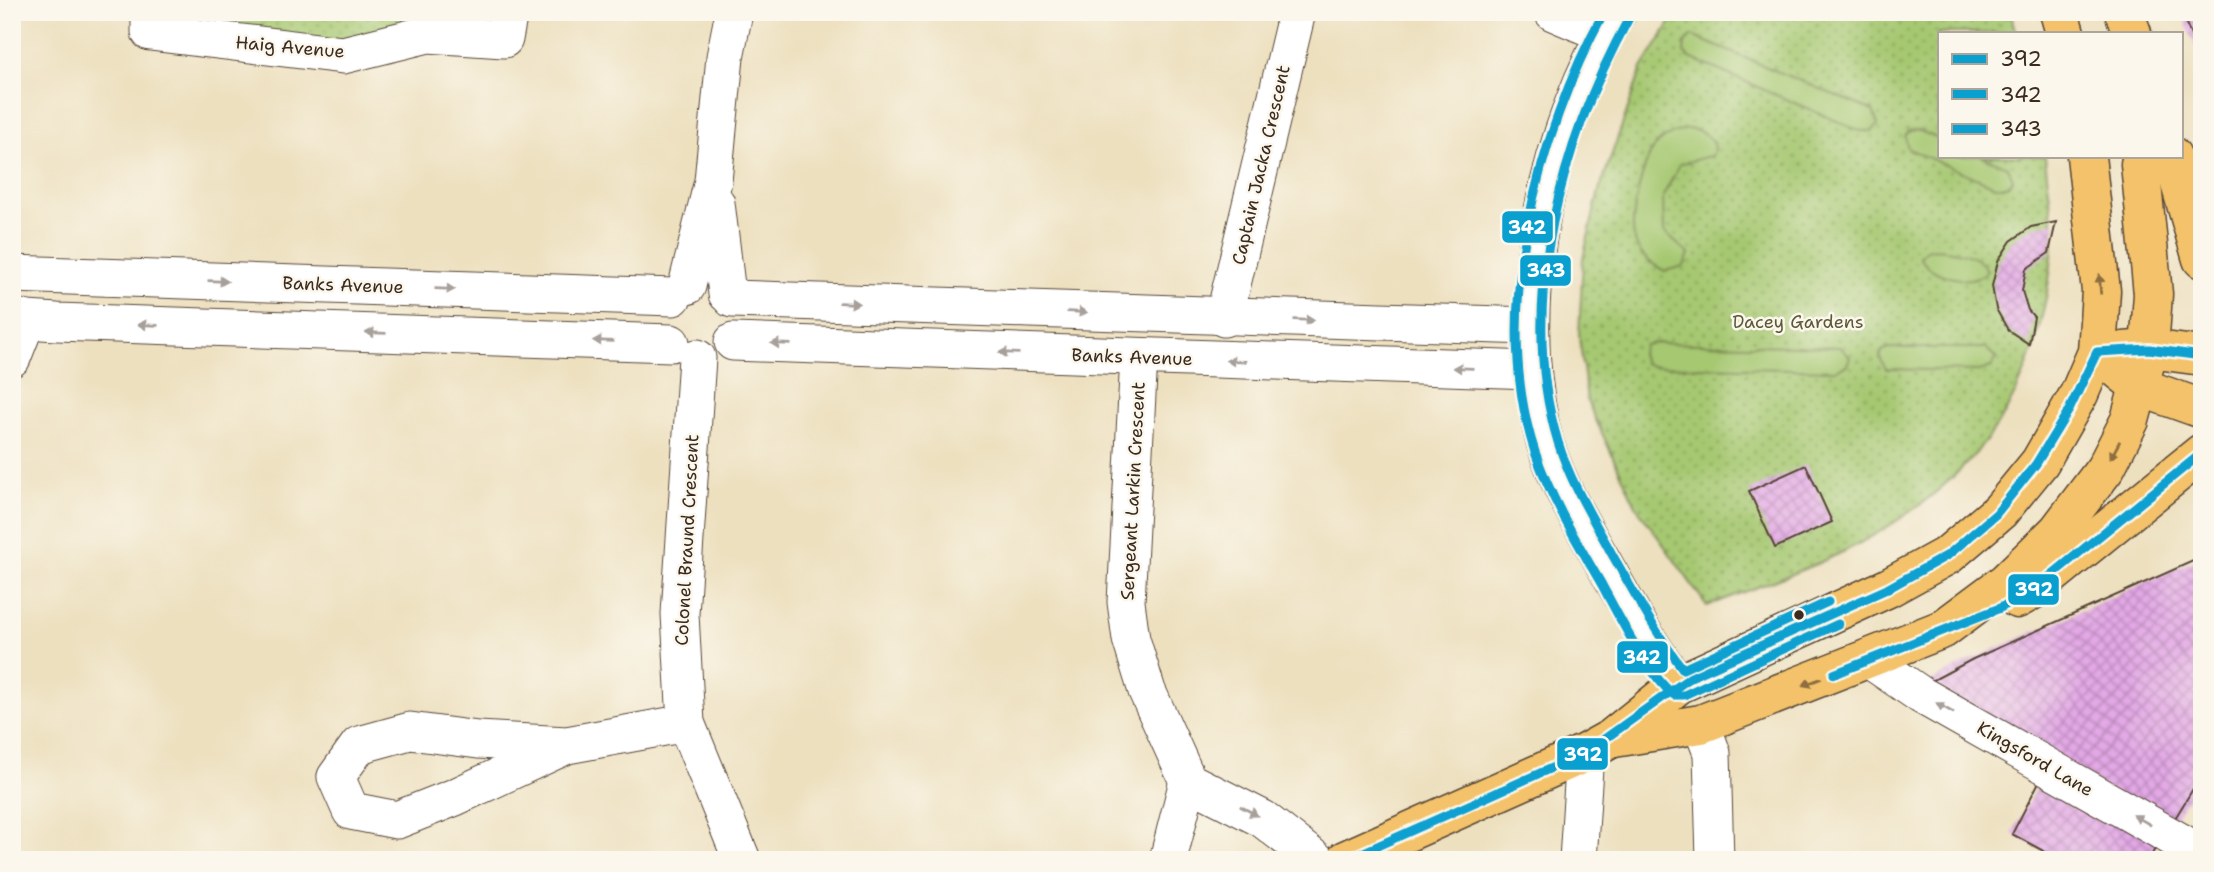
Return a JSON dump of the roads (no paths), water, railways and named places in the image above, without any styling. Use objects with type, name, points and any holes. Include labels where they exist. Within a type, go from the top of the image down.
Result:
[{"type":"main road","points":[[2059,12],[2065,32]]},
{"type":"main road","points":[[2124,12],[2132,32]]},
{"type":"main road","points":[[1599,746],[1679,684],[1888,588],[1948,555],[2000,511],[2040,462],[2079,394],[2097,352],[2101,291],[2086,158]]},
{"type":"main road","points":[[1943,629],[2006,582],[2058,531],[2105,469],[2130,420],[2149,349],[2153,294],[2140,164],[2142,158]]},
{"type":"main road","points":[[2173,158],[2202,259]]},
{"type":"main road","points":[[2097,352],[2149,349],[2202,356]]},
{"type":"main road","points":[[2097,352],[2140,387],[2202,409]]},
{"type":"main road","points":[[1345,860],[1599,746],[1701,724],[2000,608],[2033,590],[2202,453]]},
{"type":"street","name":"Haig Avenue","points":[[150,12],[150,32],[343,55],[428,34],[504,39],[509,12]]},
{"type":"street","points":[[684,351],[664,320],[680,291],[713,181],[725,57],[734,12]]},
{"type":"street","name":"Captain Jacka Crescent","points":[[1224,318],[1297,12]]},
{"type":"street","points":[[1553,12],[1612,23],[1579,91],[1545,207],[1535,263],[1530,326],[1532,370],[1541,429],[1561,485],[1655,653],[1679,684]]},
{"type":"street","points":[[12,358],[19,318],[684,351],[718,355],[733,342],[740,321],[730,296],[713,181]]},
{"type":"street","points":[[12,254],[69,275]]},
{"type":"street","name":"Banks Avenue","points":[[12,274],[680,291]]},
{"type":"street","points":[[680,291],[709,284],[730,296],[1224,318],[1530,326]]},
{"type":"street","name":"Banks Avenue","points":[[733,342],[1532,370]]},
{"type":"street","name":"Colonel Braund Crescent","points":[[684,351],[680,614],[686,723],[742,860]]},
{"type":"street","name":"Sergeant Larkin Crescent","points":[[1139,358],[1126,602],[1131,639],[1147,691],[1188,781]]},
{"type":"street","name":"Kingsford Lane","points":[[1870,660],[1922,695],[2202,854]]},
{"type":"street","points":[[567,745],[455,797],[397,820],[351,811],[336,777],[359,745],[410,731],[478,740],[567,745],[686,723]]},
{"type":"street","points":[[1701,724],[1712,753],[1715,860]]},
{"type":"street","points":[[1578,860],[1599,746]]},
{"type":"street","points":[[1168,860],[1188,781],[1263,819],[1315,860]]},
{"type":"park label","name":"Dacey Gardens","points":[[1798,322]]}]
